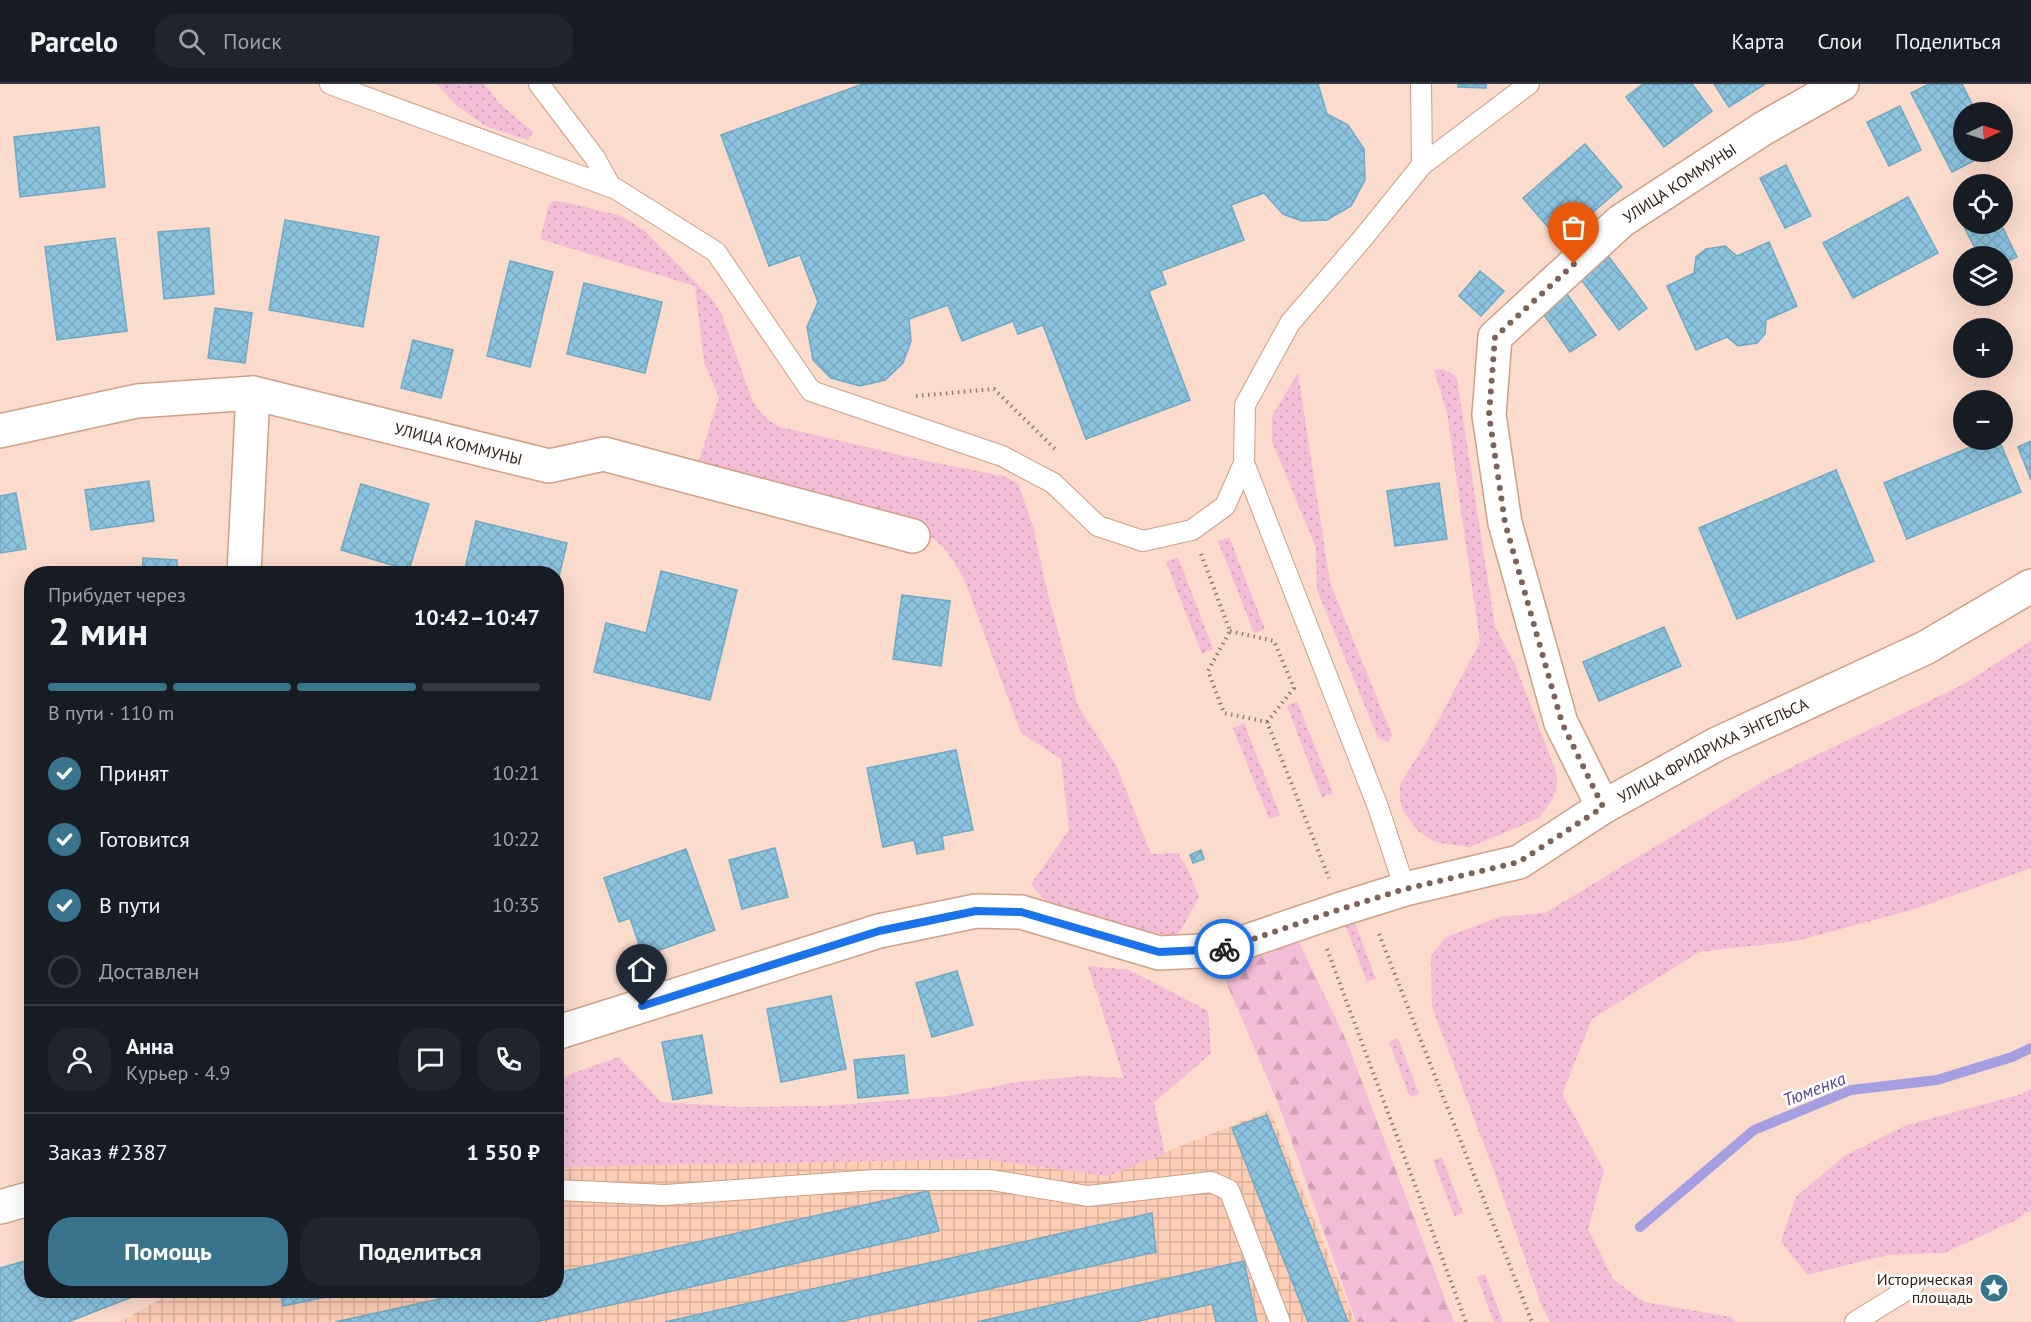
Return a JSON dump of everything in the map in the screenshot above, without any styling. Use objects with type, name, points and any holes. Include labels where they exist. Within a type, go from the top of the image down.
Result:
[{"type":"street","name":"УЛИЦА КОММУНЫ","points":[[1603,807],[1562,723],[1505,523],[1489,415],[1495,337],[1621,221],[1764,128],[1842,84]]},
{"type":"street","name":"УЛИЦА КОММУНЫ","points":[[0,430],[137,401],[253,393],[549,466],[604,454],[913,536]]},
{"type":"street","points":[[244,566],[253,393]]},
{"type":"street","name":"УЛИЦА ФРИДРИХА ЭНГЕЛЬСА","points":[[564,1030],[879,931],[976,911],[1021,912],[1159,952],[1221,950],[1405,889],[1519,862],[1603,807],[1717,744],[1925,648],[2031,586]]},
{"type":"street","points":[[0,1207],[24,1200]]},
{"type":"lane","points":[[330,84],[611,187],[716,252],[811,392],[1002,456],[1053,483],[1098,526],[1143,541],[1192,530],[1226,506],[1244,463],[1245,405],[1290,323],[1342,264],[1422,165],[1528,84]]},
{"type":"lane","points":[[539,84],[595,158],[611,187]]},
{"type":"lane","points":[[1421,84],[1422,165]]},
{"type":"lane","points":[[1244,463],[1378,807],[1405,889]]},
{"type":"lane","points":[[564,1190],[665,1195],[875,1180],[991,1180],[1088,1196],[1212,1182],[1229,1190],[1280,1322]]},
{"type":"lane","points":[[1855,1322],[1914,1286]]},
{"type":"path","points":[[1230,631],[1274,641],[1294,688],[1267,722]]},
{"type":"path","points":[[1341,909],[1323,937],[1466,1322]]},
{"type":"path","points":[[1377,929],[1532,1322]]},
{"type":"shaded area","points":[[1270,1110],[1355,1322],[120,1322],[162,1298],[564,1298],[564,1167],[984,1159],[1107,1176]]},
{"type":"green space","points":[[437,84],[484,84],[500,104],[533,132],[528,140],[487,127],[456,105]]},
{"type":"green space","points":[[554,201],[621,216],[645,231],[711,298],[722,315],[752,400],[761,413],[772,422],[781,427],[926,461],[1003,476],[1018,483],[1033,526],[1047,591],[1078,706],[1116,765],[1151,854],[1178,853],[1199,897],[1177,937],[1140,930],[1045,901],[1031,884],[1069,830],[1061,759],[1021,733],[964,579],[946,550],[932,537],[901,518],[696,470],[719,397],[704,362],[695,286],[540,239],[549,204]]},
{"type":"green space","points":[[1443,369],[1457,379],[1495,627],[1515,664],[1556,772],[1557,782],[1552,800],[1539,818],[1470,847],[1439,843],[1418,831],[1403,811],[1400,798],[1400,784],[1430,736],[1480,642],[1447,412],[1434,370]]},
{"type":"green space","points":[[1298,373],[1330,583],[1392,735],[1388,742],[1378,738],[1317,590],[1316,548],[1272,441],[1272,416]]},
{"type":"green space","points":[[1229,537],[1265,629],[1254,633],[1218,541]]},
{"type":"green space","points":[[1178,557],[1213,649],[1202,654],[1166,562]]},
{"type":"green space","points":[[2031,641],[2031,868],[1915,909],[1796,941],[1699,952],[1592,1019],[1562,1094],[1604,1170],[1588,1229],[1613,1279],[1644,1302],[1731,1317],[1736,1322],[1550,1322],[1541,1304],[1432,1007],[1431,955],[1446,937],[1499,917],[1545,913],[1769,778],[1962,685]]},
{"type":"green space","points":[[1297,701],[1333,793],[1322,798],[1287,706]]},
{"type":"green space","points":[[1244,723],[1280,815],[1269,819],[1233,728]]},
{"type":"green space","points":[[1355,923],[1376,979],[1367,982],[1346,926]]},
{"type":"green space","points":[[1297,938],[1346,1040],[1454,1322],[1356,1322],[1278,1103],[1220,968]]},
{"type":"green space","points":[[1088,966],[1129,970],[1208,1011],[1211,1053],[1154,1103],[1165,1154],[1107,1176],[984,1159],[564,1167],[564,1077],[619,1057],[661,1102],[739,1107],[825,1106],[949,1096],[1017,1082],[1083,1076],[1124,1078]]},
{"type":"green space","points":[[1398,1038],[1419,1094],[1410,1097],[1389,1042]]},
{"type":"green space","points":[[2031,1088],[2031,1210],[2016,1220],[1944,1253],[1887,1255],[1807,1275],[1781,1241],[1796,1197],[1844,1156],[1907,1125],[2022,1094]]},
{"type":"green space","points":[[1442,1157],[1463,1213],[1454,1216],[1433,1160]]},
{"type":"green space","points":[[1485,1274],[1503,1322],[1494,1322],[1477,1277]]},
{"type":"building","points":[[863,84],[1318,84],[1327,114],[1348,125],[1364,149],[1365,180],[1351,206],[1327,220],[1302,221],[1283,214],[1264,193],[1231,205],[1244,240],[1161,271],[1166,284],[1149,291],[1190,400],[1086,439],[1043,325],[1018,334],[1013,321],[962,341],[948,305],[909,319],[911,341],[903,363],[885,380],[860,386],[831,378],[813,360],[807,327],[818,302],[800,255],[769,266],[721,135]]},
{"type":"building","points":[[1458,84],[1486,84],[1486,88],[1458,87]]},
{"type":"building","points":[[1643,84],[1692,84],[1712,111],[1664,147],[1626,97]]},
{"type":"building","points":[[1714,84],[1765,84],[1729,107]]},
{"type":"building","points":[[1929,84],[1962,84],[1971,102],[1953,102],[1953,162],[1972,162],[1952,172],[1911,93]]},
{"type":"building","points":[[1900,106],[1921,150],[1889,166],[1867,122]]},
{"type":"building","points":[[99,127],[105,187],[20,197],[14,137]]},
{"type":"building","points":[[1585,144],[1622,187],[1560,241],[1523,198]]},
{"type":"building","points":[[1786,165],[1811,216],[1785,228],[1760,178]]},
{"type":"building","points":[[1908,197],[1938,253],[1853,298],[1823,243]]},
{"type":"building","points":[[285,220],[379,237],[363,327],[269,310]]},
{"type":"building","points":[[209,228],[214,294],[164,299],[158,232]]},
{"type":"building","points":[[1968,234],[2006,234],[2012,246],[1974,246]]},
{"type":"building","points":[[115,238],[127,331],[57,340],[45,247]]},
{"type":"building","points":[[1769,242],[1797,306],[1766,320],[1765,334],[1757,343],[1738,346],[1727,337],[1696,350],[1667,286],[1694,273],[1696,257],[1706,249],[1725,246],[1737,256]]},
{"type":"building","points":[[1609,257],[1647,308],[1619,330],[1580,278]]},
{"type":"building","points":[[510,261],[553,272],[530,367],[487,356]]},
{"type":"building","points":[[1480,271],[1504,291],[1481,316],[1459,296]]},
{"type":"building","points":[[584,283],[662,302],[645,373],[567,354]]},
{"type":"building","points":[[1567,294],[1596,335],[1570,352],[1542,312]]},
{"type":"building","points":[[215,308],[252,313],[245,363],[208,358]]},
{"type":"building","points":[[413,340],[453,350],[441,398],[401,388]]},
{"type":"building","points":[[2031,441],[2031,480],[2018,447]]},
{"type":"building","points":[[1963,450],[2003,450],[2021,492],[1907,539],[1884,483]]},
{"type":"building","points":[[1836,470],[1874,561],[1737,619],[1699,528]]},
{"type":"building","points":[[149,481],[154,521],[91,530],[85,490]]},
{"type":"building","points":[[1439,483],[1447,539],[1395,546],[1387,491]]},
{"type":"building","points":[[361,484],[429,504],[410,566],[395,566],[341,550]]},
{"type":"building","points":[[16,493],[26,549],[0,553],[0,496]]},
{"type":"building","points":[[476,521],[567,543],[562,566],[466,566]]},
{"type":"building","points":[[143,558],[177,560],[177,566],[142,566]]},
{"type":"building","points":[[661,571],[737,590],[710,700],[594,672],[606,623],[646,633]]},
{"type":"building","points":[[902,595],[950,601],[941,666],[893,659]]},
{"type":"building","points":[[1664,627],[1681,666],[1599,701],[1583,662]]},
{"type":"building","points":[[956,750],[973,830],[942,836],[944,849],[917,854],[914,840],[883,847],[867,768]]},
{"type":"building","points":[[775,848],[788,897],[742,909],[729,860]]},
{"type":"building","points":[[686,849],[715,930],[643,956],[630,918],[619,922],[604,878]]},
{"type":"building","points":[[1201,850],[1204,859],[1193,863],[1190,855]]},
{"type":"building","points":[[957,971],[973,1025],[932,1037],[916,983]]},
{"type":"building","points":[[831,996],[846,1069],[781,1082],[767,1009]]},
{"type":"building","points":[[702,1035],[712,1093],[673,1100],[662,1042]]},
{"type":"building","points":[[904,1055],[908,1093],[858,1098],[854,1060]]},
{"type":"building","points":[[1267,1115],[1348,1322],[1308,1322],[1232,1128]]},
{"type":"building","points":[[928,1191],[939,1231],[535,1322],[335,1322],[444,1298],[564,1298],[564,1271]]},
{"type":"building","points":[[1152,1213],[1156,1252],[839,1322],[665,1322]]},
{"type":"building","points":[[24,1261],[24,1298],[130,1298],[68,1322],[0,1322],[0,1268]]},
{"type":"building","points":[[1244,1261],[1257,1322],[1216,1322],[1212,1304],[1135,1322],[977,1322]]},
{"type":"building","points":[[282,1298],[320,1298],[283,1306]]},
{"type":"waterway","name":"Тюменка","points":[[1640,1227],[1754,1130],[1851,1090],[1937,1080],[2012,1057],[2031,1048]]},
{"type":"way so far","points":[[1224,949],[1405,889],[1519,862],[1603,807],[1562,723],[1505,523],[1489,415],[1495,337],[1574,264]]},
{"type":"place","name":"Историческая площадь","points":[[1994,1288]]},
{"type":"route","points":[[642,1006],[879,931],[976,911],[1021,912],[1159,952],[1224,949]]}]
